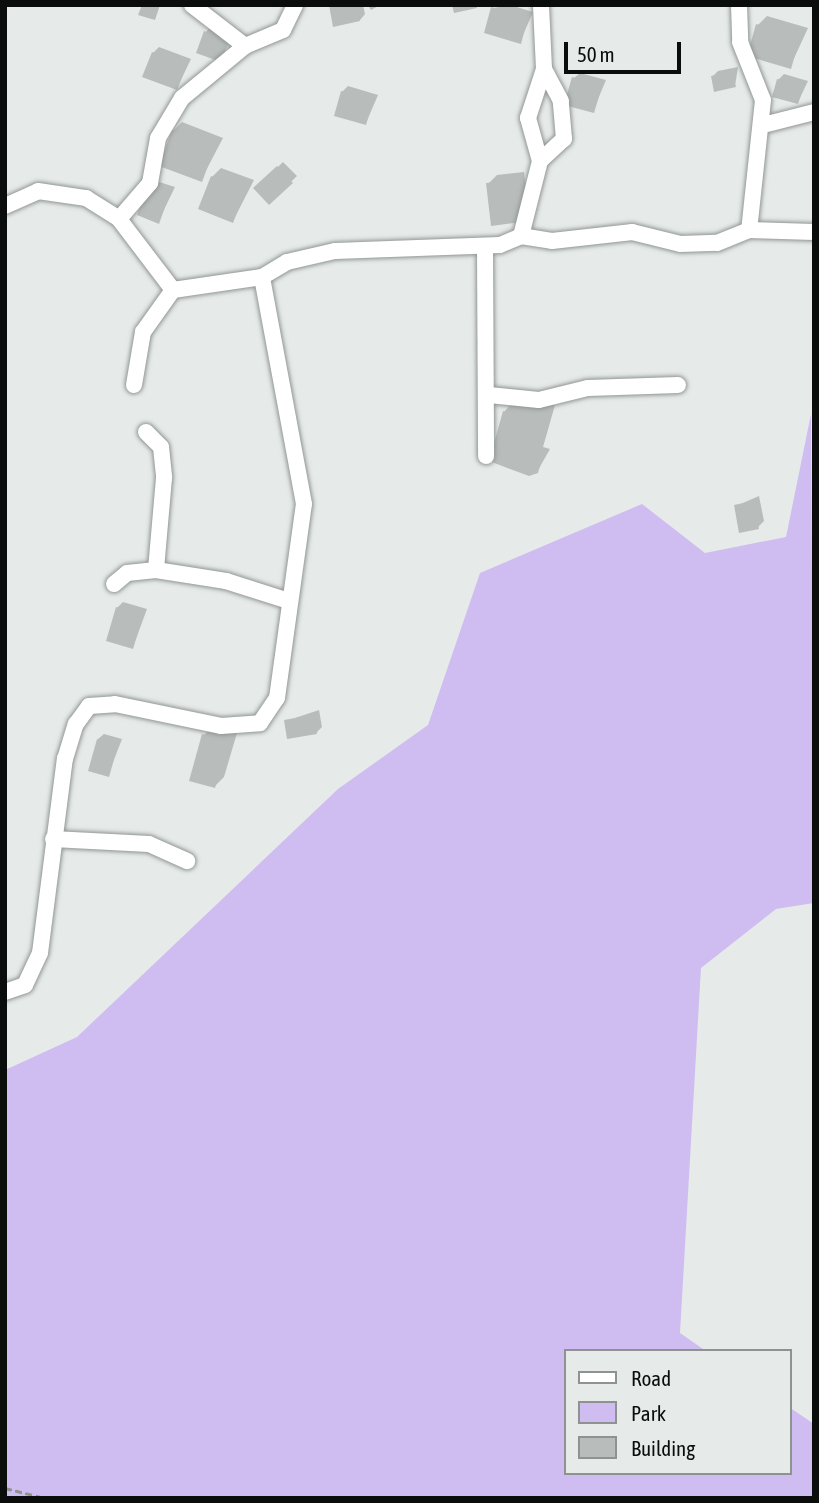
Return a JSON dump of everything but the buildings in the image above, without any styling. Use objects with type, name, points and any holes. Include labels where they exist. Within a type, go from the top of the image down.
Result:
[{"type":"street","points":[[192,5],[245,46]]},
{"type":"street","points":[[119,219],[150,183],[158,138],[182,98],[245,46],[283,30],[295,5]]},
{"type":"street","points":[[521,236],[540,161],[528,118],[544,69],[541,5]]},
{"type":"street","points":[[739,5],[740,42],[763,100],[763,125],[749,230]]},
{"type":"street","points":[[540,161],[564,139],[561,101],[544,69]]},
{"type":"street","points":[[763,125],[814,112]]},
{"type":"street","points":[[5,206],[29,193],[73,193],[119,219],[173,290]]},
{"type":"street","points":[[134,385],[143,332],[173,290],[262,277],[287,262],[335,251],[485,249],[521,236],[552,241],[632,232],[680,244],[717,243],[749,230],[814,232]]},
{"type":"street","points":[[485,249],[489,395],[486,456]]},
{"type":"street","points":[[5,992],[25,985],[40,953],[65,759],[76,724],[89,706],[115,704],[181,722],[260,723],[277,698],[286,600],[304,504],[262,277]]},
{"type":"street","points":[[489,395],[539,400],[588,388],[678,385]]},
{"type":"street","points":[[146,432],[160,447],[164,478],[156,570]]},
{"type":"street","points":[[114,584],[127,573],[156,570],[226,581],[286,600]]},
{"type":"street","points":[[53,839],[149,844],[187,860]]},
{"type":"path","points":[[5,1488],[45,1498]]},
{"type":"green space","points":[[811,414],[814,903],[776,909],[701,968],[680,1333],[703,1349],[564,1349],[564,1475],[791,1475],[791,1408],[814,1424],[814,1498],[5,1498],[5,1070],[77,1037],[338,789],[428,725],[480,573],[642,504],[705,553],[786,537]]}]
